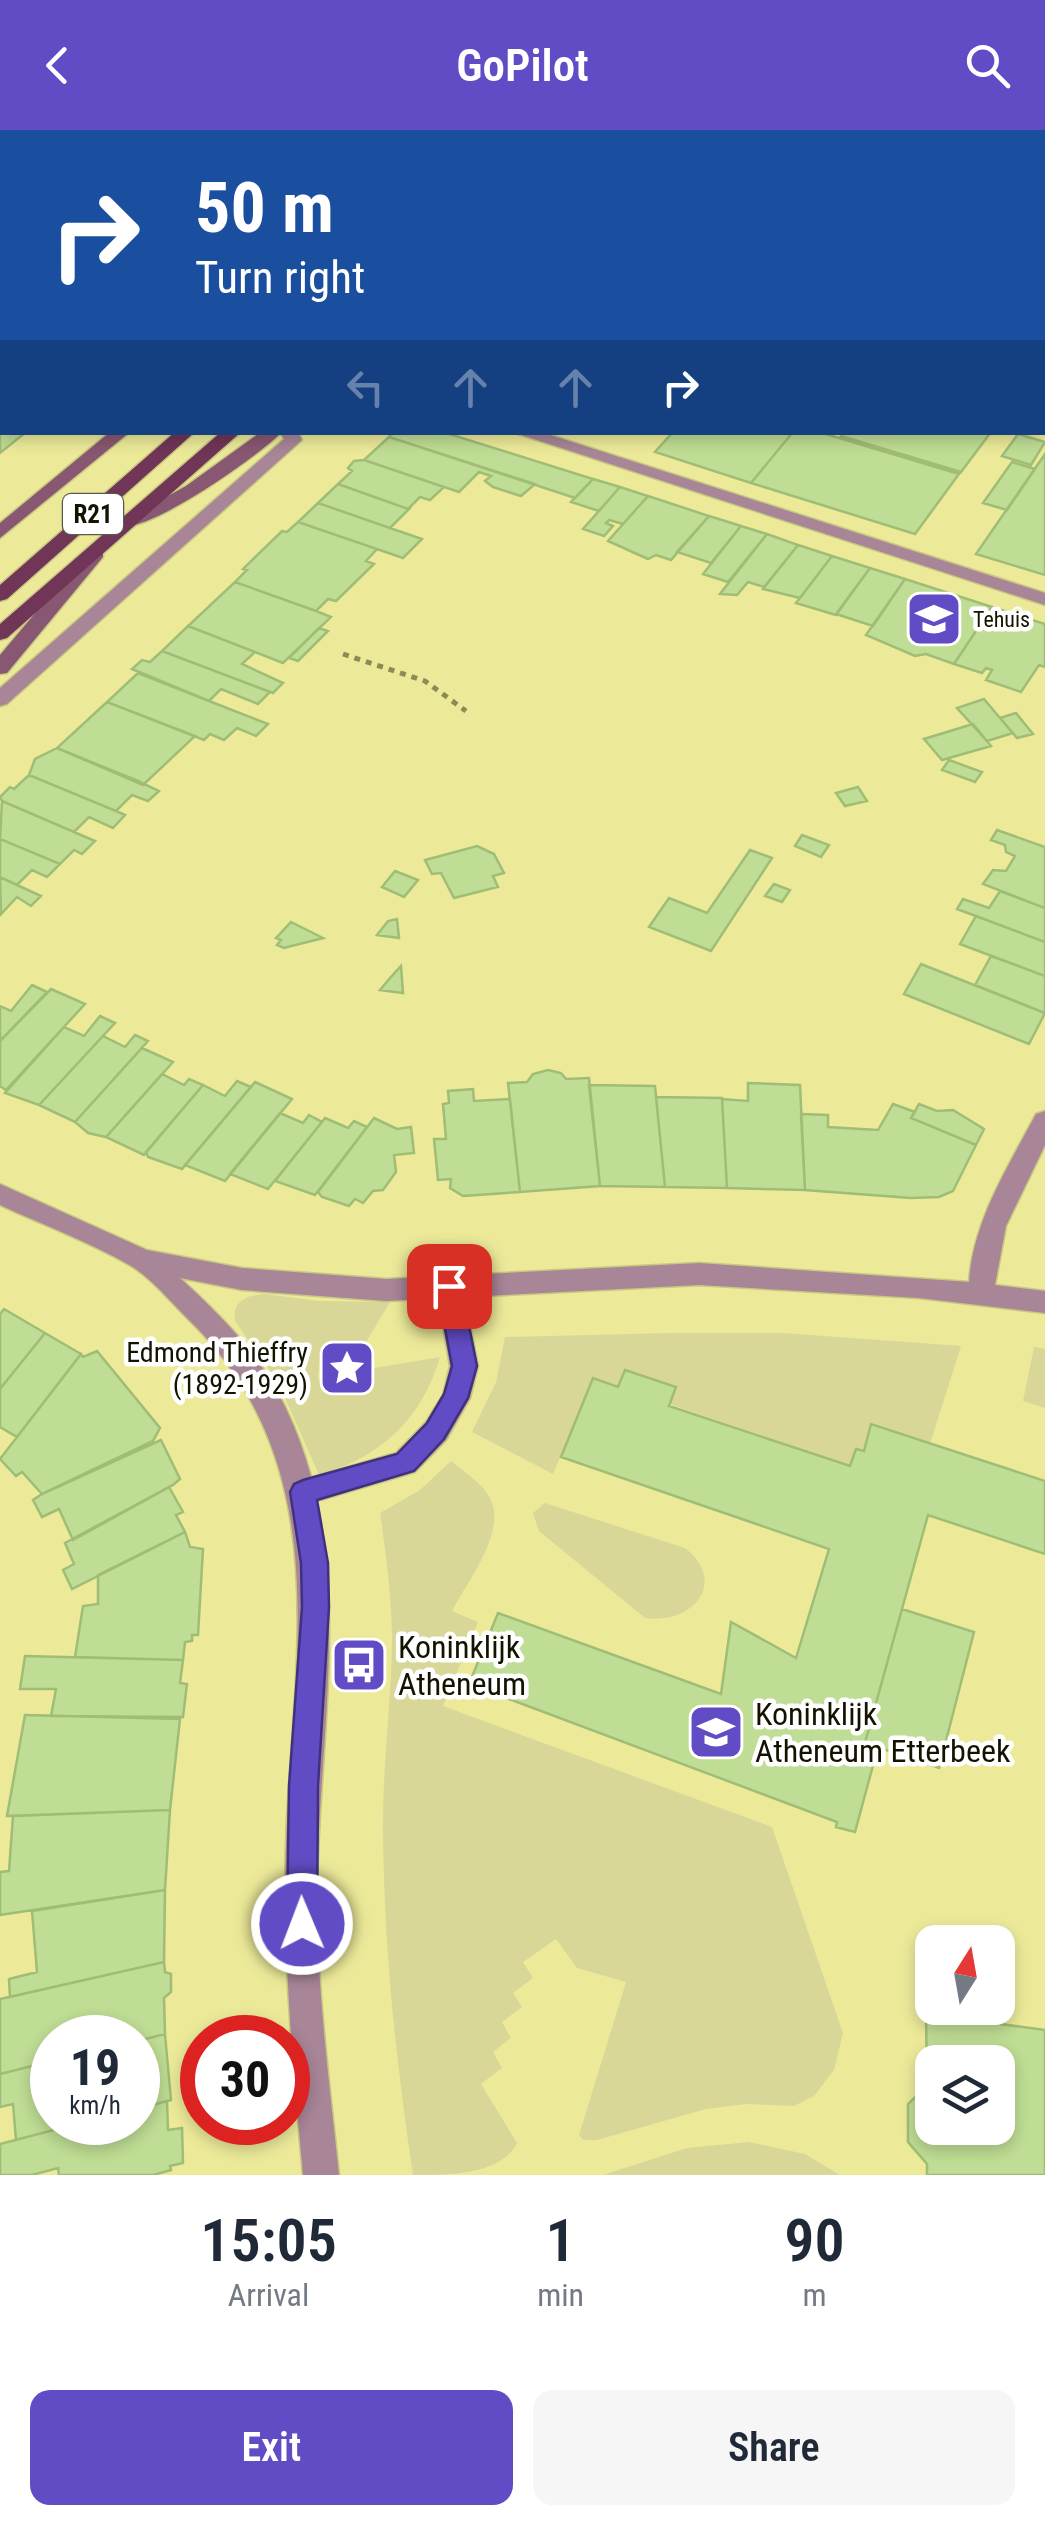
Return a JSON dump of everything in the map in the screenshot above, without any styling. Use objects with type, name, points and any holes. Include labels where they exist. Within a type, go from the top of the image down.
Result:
[{"type":"main road","points":[[0,532],[116,435]]},
{"type":"main road","name":"R21","points":[[0,595],[183,435]]},
{"type":"main road","name":"R21","points":[[0,634],[229,435]]},
{"type":"main road","points":[[130,522],[192,490],[268,435]]},
{"type":"main road","points":[[0,668],[96,552]]},
{"type":"street","points":[[0,699],[293,440],[290,435]]},
{"type":"street","points":[[530,435],[1045,599]]},
{"type":"street","points":[[981,1294],[981,1258],[994,1222],[1045,1121]]},
{"type":"street","points":[[0,1194],[143,1260],[242,1279],[339,1289],[699,1274],[793,1278],[1045,1302]]},
{"type":"street","points":[[143,1260],[226,1340],[259,1387],[283,1434],[303,1492],[316,1607],[300,1890],[321,2175]]},
{"type":"street","points":[[208,1324],[204,1307],[208,1296],[225,1282],[242,1279]]},
{"type":"street","points":[[303,1492],[405,1463],[436,1431],[456,1398],[464,1366],[449,1286]]},
{"type":"path","points":[[343,654],[424,681],[466,711]]},
{"type":"shaded area","points":[[264,1294],[319,1301],[390,1302],[362,1349],[340,1346],[320,1359],[318,1378],[332,1392],[359,1390],[369,1381],[374,1368],[440,1357],[410,1417],[380,1446],[362,1458],[319,1475],[278,1382],[235,1321],[236,1308],[242,1300]]},
{"type":"shaded area","points":[[783,1333],[961,1346],[930,1444],[871,1425],[864,1451],[850,1466],[594,1378],[553,1474],[472,1432],[496,1382],[505,1337]]},
{"type":"shaded area","points":[[1034,1347],[1045,1349],[1045,1408],[1023,1401]]},
{"type":"shaded area","points":[[451,1461],[484,1489],[494,1513],[483,1557],[452,1611],[478,1622],[443,1706],[772,1827],[843,2033],[834,2070],[814,2096],[794,2106],[747,2104],[706,2109],[597,2140],[583,2140],[579,2135],[626,1982],[577,1968],[556,1939],[523,1962],[533,1978],[513,1993],[522,2007],[502,2022],[511,2038],[493,2052],[502,2068],[481,2084],[517,2143],[499,2162],[486,2167],[413,2175],[388,1962],[383,1808],[392,1635],[380,1513],[420,1490]]},
{"type":"shaded area","points":[[545,1503],[685,1548],[704,1574],[700,1598],[678,1615],[645,1618],[539,1531],[533,1513]]},
{"type":"shaded area","points":[[749,2142],[805,2154],[840,2175],[603,2175],[687,2148]]},
{"type":"building","points":[[0,435],[22,435],[0,453]]},
{"type":"building","points":[[453,435],[593,479],[575,498],[389,437]]},
{"type":"building","points":[[670,435],[791,435],[751,483],[655,452]]},
{"type":"building","points":[[791,435],[829,435],[959,474],[915,534],[751,483]]},
{"type":"building","points":[[842,435],[989,435],[961,472]]},
{"type":"building","points":[[1017,435],[1045,442],[1031,465],[1002,456]]},
{"type":"building","points":[[389,437],[535,484],[521,496],[493,487],[485,481],[491,476],[479,472],[459,492],[364,460]]},
{"type":"building","points":[[1045,454],[1045,575],[976,554]]},
{"type":"building","points":[[364,460],[444,487],[430,500],[420,497],[408,509],[338,484],[352,471],[348,468],[354,461]]},
{"type":"building","points":[[1012,462],[1035,469],[1007,510],[983,503]]},
{"type":"building","points":[[593,479],[620,487],[599,511],[571,502]]},
{"type":"building","points":[[338,484],[409,509],[390,528],[318,503]]},
{"type":"building","points":[[620,487],[648,496],[623,524],[609,520],[606,523],[613,526],[604,536],[583,529]]},
{"type":"building","points":[[648,496],[709,516],[671,560],[656,555],[648,559],[608,541]]},
{"type":"building","points":[[318,503],[422,539],[403,558],[298,522]]},
{"type":"building","points":[[709,516],[741,526],[711,563],[677,552]]},
{"type":"building","points":[[298,522],[377,549],[366,561],[374,564],[336,601],[328,599],[316,611],[235,582],[282,531],[287,532]]},
{"type":"building","points":[[741,526],[767,534],[728,582],[703,574]]},
{"type":"building","points":[[767,534],[798,545],[764,587],[748,582],[737,595],[720,594]]},
{"type":"building","points":[[798,545],[832,556],[800,598],[763,589]]},
{"type":"building","points":[[832,556],[870,568],[836,615],[796,603]]},
{"type":"building","points":[[870,568],[905,579],[873,626],[836,614]]},
{"type":"building","points":[[905,579],[992,607],[954,664],[926,654],[915,656],[866,635]]},
{"type":"building","points":[[235,582],[331,617],[283,663],[188,626]]},
{"type":"building","points":[[992,607],[1045,624],[1045,667],[1039,665],[1021,692],[986,680],[992,670],[986,668],[982,673],[954,664]]},
{"type":"building","points":[[188,626],[255,652],[242,664],[283,683],[273,693],[162,651]]},
{"type":"building","points":[[319,628],[328,631],[298,661],[289,658]]},
{"type":"building","points":[[162,651],[270,692],[258,704],[221,689],[209,701],[132,669],[142,660],[150,662]]},
{"type":"building","points":[[138,673],[268,724],[256,736],[237,728],[224,740],[210,734],[204,740],[107,702]]},
{"type":"building","points":[[984,699],[1013,733],[987,741],[957,708]]},
{"type":"building","points":[[107,702],[195,736],[143,785],[57,748]]},
{"type":"building","points":[[1016,713],[1033,734],[1017,738],[1000,718]]},
{"type":"building","points":[[973,724],[991,746],[942,760],[924,739]]},
{"type":"building","points":[[57,748],[159,791],[148,801],[132,795],[116,811],[29,775],[35,759]]},
{"type":"building","points":[[949,760],[982,772],[975,782],[942,770]]},
{"type":"building","points":[[29,775],[125,815],[113,828],[89,817],[74,832],[2,801],[0,797],[10,787],[14,789]]},
{"type":"building","points":[[858,787],[867,801],[845,806],[836,793]]},
{"type":"building","points":[[2,801],[95,841],[82,854],[74,850],[60,864],[0,839]]},
{"type":"building","points":[[997,830],[1045,847],[1045,908],[983,884],[993,870],[1006,871],[1015,856],[1006,852],[1005,845],[991,840]]},
{"type":"building","points":[[802,835],[829,845],[821,857],[795,846]]},
{"type":"building","points":[[0,839],[60,864],[47,877],[32,870],[17,885],[0,877]]},
{"type":"building","points":[[477,846],[494,854],[504,873],[493,876],[498,887],[454,898],[441,873],[432,874],[425,860]]},
{"type":"building","points":[[750,850],[772,858],[711,951],[649,927],[669,898],[707,913]]},
{"type":"building","points":[[395,871],[418,880],[404,897],[382,887]]},
{"type":"building","points":[[0,877],[41,896],[31,906],[17,897],[1,914]]},
{"type":"building","points":[[774,884],[790,890],[782,902],[765,896]]},
{"type":"building","points":[[1000,891],[1045,908],[1045,942],[957,909],[963,899],[989,908]]},
{"type":"building","points":[[976,916],[1045,942],[1045,976],[960,944]]},
{"type":"building","points":[[397,919],[399,938],[377,935],[388,921]]},
{"type":"building","points":[[291,922],[323,938],[284,948],[277,945],[281,940],[276,938]]},
{"type":"building","points":[[991,956],[1045,976],[1045,1013],[975,985]]},
{"type":"building","points":[[921,964],[1045,1013],[1029,1044],[904,994]]},
{"type":"building","points":[[401,966],[403,993],[380,990],[390,978]]},
{"type":"building","points":[[32,985],[47,992],[0,1041],[0,1006],[11,1011]]},
{"type":"building","points":[[51,989],[85,1004],[6,1090],[0,1086],[0,1041]]},
{"type":"building","points":[[100,1016],[115,1023],[39,1105],[5,1093],[64,1027],[84,1036]]},
{"type":"building","points":[[135,1035],[148,1041],[75,1122],[39,1105],[103,1036],[125,1047]]},
{"type":"building","points":[[142,1048],[173,1062],[106,1137],[88,1133],[75,1122]]},
{"type":"building","points":[[548,1070],[561,1073],[566,1079],[589,1078],[600,1186],[520,1192],[508,1083],[527,1082],[533,1074]]},
{"type":"building","points":[[162,1074],[184,1085],[189,1079],[203,1085],[144,1155],[106,1137]]},
{"type":"building","points":[[237,1081],[251,1087],[182,1169],[148,1157],[146,1152],[203,1085],[225,1096]]},
{"type":"building","points":[[255,1082],[292,1099],[225,1181],[185,1165]]},
{"type":"building","points":[[748,1083],[800,1085],[805,1190],[727,1188],[722,1099],[748,1101]]},
{"type":"building","points":[[589,1085],[655,1086],[665,1187],[600,1186]]},
{"type":"building","points":[[473,1089],[474,1101],[510,1099],[520,1192],[463,1196],[450,1188],[451,1179],[438,1180],[434,1139],[446,1139],[443,1104],[449,1103],[448,1091]]},
{"type":"building","points":[[656,1097],[722,1098],[727,1188],[665,1187]]},
{"type":"building","points":[[893,1104],[915,1112],[911,1118],[976,1145],[953,1191],[939,1197],[911,1198],[805,1190],[801,1114],[828,1115],[828,1127],[878,1130]]},
{"type":"building","points":[[919,1104],[937,1111],[953,1110],[984,1129],[976,1145],[911,1118]]},
{"type":"building","points":[[280,1113],[303,1123],[309,1115],[322,1122],[268,1189],[230,1174]]},
{"type":"building","points":[[325,1118],[348,1128],[354,1121],[367,1127],[315,1195],[275,1181]]},
{"type":"building","points":[[374,1118],[397,1129],[411,1127],[414,1153],[394,1155],[396,1172],[383,1190],[373,1191],[363,1203],[355,1199],[349,1206],[322,1197],[318,1192]]},
{"type":"building","points":[[4,1309],[45,1333],[0,1389],[0,1314]]},
{"type":"building","points":[[45,1333],[81,1354],[17,1437],[0,1427],[0,1389]]},
{"type":"building","points":[[97,1351],[160,1428],[153,1441],[42,1494],[22,1472],[16,1476],[0,1459],[81,1354],[83,1357]]},
{"type":"building","points":[[625,1370],[676,1387],[669,1406],[850,1466],[856,1449],[864,1451],[871,1424],[1045,1481],[1045,1554],[928,1515],[865,1743],[878,1747],[855,1832],[469,1684],[498,1613],[721,1694],[731,1622],[796,1658],[829,1549],[561,1457],[593,1378],[618,1387]]},
{"type":"building","points":[[161,1440],[180,1479],[173,1485],[73,1540],[59,1509],[42,1517],[33,1500],[42,1494]]},
{"type":"building","points":[[169,1487],[183,1512],[176,1515],[185,1532],[72,1589],[63,1570],[74,1564],[65,1543]]},
{"type":"building","points":[[185,1532],[190,1547],[203,1549],[198,1635],[185,1642],[183,1660],[75,1657],[83,1606],[98,1604],[98,1575]]},
{"type":"building","points":[[902,1609],[974,1632],[939,1768],[865,1743]]},
{"type":"building","points":[[25,1656],[183,1660],[180,1683],[187,1684],[183,1717],[51,1716],[56,1689],[20,1689]]},
{"type":"building","points":[[25,1715],[180,1719],[170,1810],[7,1816]]},
{"type":"building","points":[[170,1810],[165,1890],[0,1915],[0,1872],[9,1871],[13,1816]]},
{"type":"building","points":[[165,1890],[164,1962],[10,1997],[9,1979],[37,1972],[32,1911]]},
{"type":"building","points":[[164,1962],[165,1972],[171,1974],[171,1992],[164,1998],[165,2034],[160,2035],[160,2015],[30,2015],[30,2066],[0,2074],[0,1999]]},
{"type":"building","points":[[926,2025],[1008,2025],[1045,2030],[1045,2175],[927,2175],[927,2164],[908,2142],[908,2104],[915,2097],[915,2145],[1015,2145],[1015,2045],[926,2045]]},
{"type":"building","points":[[165,2034],[171,2100],[160,2103],[160,2035]]},
{"type":"building","points":[[30,2066],[30,2136],[16,2140],[13,2104],[0,2107],[0,2074]]},
{"type":"building","points":[[167,2101],[168,2130],[180,2128],[183,2163],[170,2166],[171,2170],[153,2175],[59,2175],[58,2168],[32,2175],[0,2175],[0,2144],[30,2136],[30,2145],[160,2145],[160,2103]]},
{"type":"place","name":"Tehuis","points":[[934,619]]},
{"type":"place","name":"Edmond Thieffry (1892-1929)","points":[[347,1368]]},
{"type":"place","name":"Koninklijk Atheneum","points":[[359,1665]]},
{"type":"place","name":"Koninklijk Atheneum Etterbeek","points":[[716,1732]]},
{"type":"route","points":[[302,1924],[304,1786],[316,1607],[308,1507],[303,1492],[405,1463],[436,1431],[456,1398],[464,1366],[449,1286]]}]
